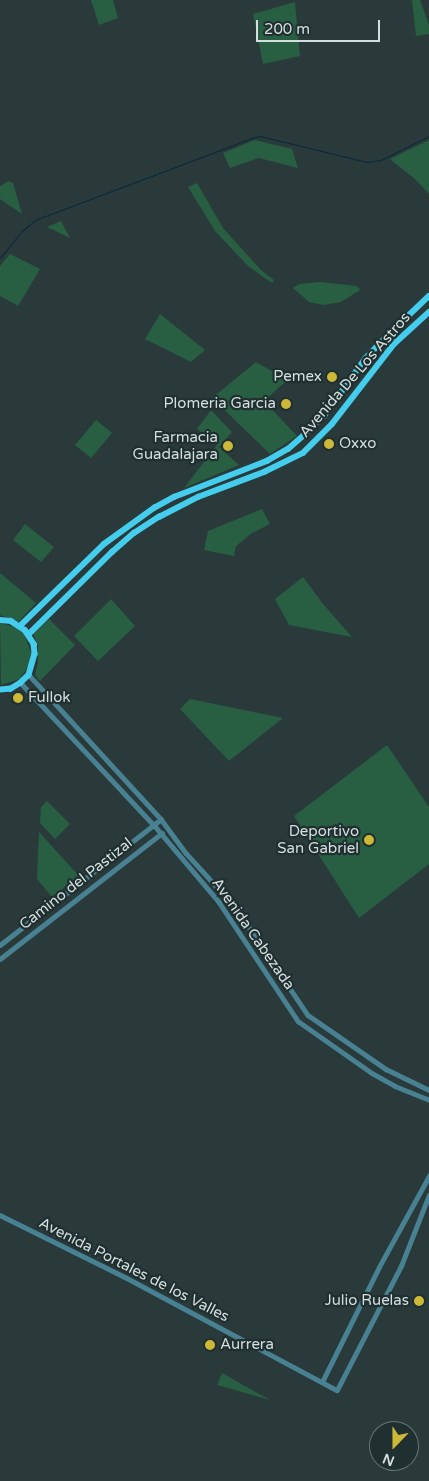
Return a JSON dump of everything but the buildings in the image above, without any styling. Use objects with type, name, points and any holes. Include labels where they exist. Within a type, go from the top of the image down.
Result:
[{"type":"main road","name":"Avenida De Los Astros","points":[[20,626],[114,536],[174,497],[267,461],[288,449],[311,430],[324,416],[384,338],[429,296]]},
{"type":"main road","name":"Avenida De Los Astros","points":[[28,634],[134,533],[176,507],[264,472],[303,453],[332,424],[394,344],[429,312]]},
{"type":"main road","points":[[114,536],[122,544]]},
{"type":"main road","points":[[0,620],[20,626],[28,634],[35,654],[30,675],[10,689],[0,690]]},
{"type":"street","name":"Avenida Cabezada","points":[[30,675],[161,819],[186,853],[236,908],[308,1015],[386,1069],[429,1090]]},
{"type":"street","name":"Avenida Cabezada","points":[[21,683],[154,825],[219,902],[298,1021],[372,1073],[395,1086],[429,1100]]},
{"type":"street","points":[[132,802],[139,796]]},
{"type":"street","name":"Camino del Pastizal","points":[[0,945],[161,819]]},
{"type":"street","name":"Camino del Pastizal","points":[[0,959],[167,829]]},
{"type":"street","points":[[322,1382],[379,1267],[429,1176]]},
{"type":"street","name":"Avenida Portales de los Valles","points":[[0,1215],[117,1272],[337,1390],[401,1266],[429,1196]]},
{"type":"green space","points":[[91,0],[113,0],[118,18],[99,25]]},
{"type":"green space","points":[[412,0],[420,0],[429,25],[429,34],[416,36]]},
{"type":"green space","points":[[295,2],[300,56],[263,64],[253,14]]},
{"type":"green space","points":[[255,140],[292,149],[298,168],[259,158],[230,168],[223,153]]},
{"type":"green space","points":[[429,140],[429,194],[416,180],[390,159]]},
{"type":"green space","points":[[9,181],[13,183],[22,214],[0,199],[0,186]]},
{"type":"green space","points":[[197,183],[223,228],[261,270],[274,280],[272,283],[248,266],[215,231],[188,187]]},
{"type":"green space","points":[[61,221],[70,238],[47,227]]},
{"type":"green space","points":[[10,254],[40,269],[18,306],[0,296],[0,266]]},
{"type":"green space","points":[[320,282],[357,286],[360,290],[341,302],[323,305],[309,302],[293,288],[299,284]]},
{"type":"green space","points":[[160,314],[205,350],[191,362],[145,339]]},
{"type":"green space","points":[[256,362],[277,374],[285,382],[264,401],[297,436],[270,454],[212,398]]},
{"type":"green space","points":[[211,410],[232,432],[219,447],[239,465],[184,488],[217,445],[197,429]]},
{"type":"green space","points":[[96,420],[112,433],[91,458],[75,445]]},
{"type":"green space","points":[[262,509],[270,524],[252,533],[236,546],[234,556],[204,550],[208,531]]},
{"type":"green space","points":[[25,524],[54,547],[41,562],[13,540]]},
{"type":"green space","points":[[0,573],[36,603],[18,622],[0,615]]},
{"type":"green space","points":[[303,577],[323,604],[352,637],[289,625],[275,599]]},
{"type":"green space","points":[[111,599],[135,626],[98,661],[74,636]]},
{"type":"green space","points":[[49,619],[75,645],[40,681],[35,675],[38,663],[38,645],[33,634]]},
{"type":"green space","points":[[0,623],[16,627],[24,634],[31,652],[31,662],[20,679],[1,685]]},
{"type":"green space","points":[[190,699],[283,718],[229,761],[180,709]]},
{"type":"green space","name":"Deportivo San Gabriel","points":[[387,745],[429,807],[429,864],[359,918],[294,816]]},
{"type":"green space","points":[[47,801],[70,824],[55,839],[40,823],[41,807]]},
{"type":"green space","points":[[39,832],[79,876],[52,897],[37,879]]},
{"type":"green space","points":[[222,1373],[270,1400],[217,1385]]},
{"type":"waterway","points":[[0,258],[22,231],[35,220],[252,138],[260,136],[367,162],[381,160],[429,136]]},
{"type":"place","name":"Pemex","points":[[332,377]]},
{"type":"place","name":"Plomeria Garcia","points":[[286,404]]},
{"type":"place","name":"Oxxo","points":[[329,444]]},
{"type":"place","name":"Farmacia Guadalajara","points":[[228,446]]},
{"type":"place","name":"Fullok","points":[[18,698]]},
{"type":"place","name":"Deportivo San Gabriel","points":[[369,840]]},
{"type":"place","name":"Julio Ruelas","points":[[419,1301]]},
{"type":"place","name":"Aurrera","points":[[210,1345]]}]
